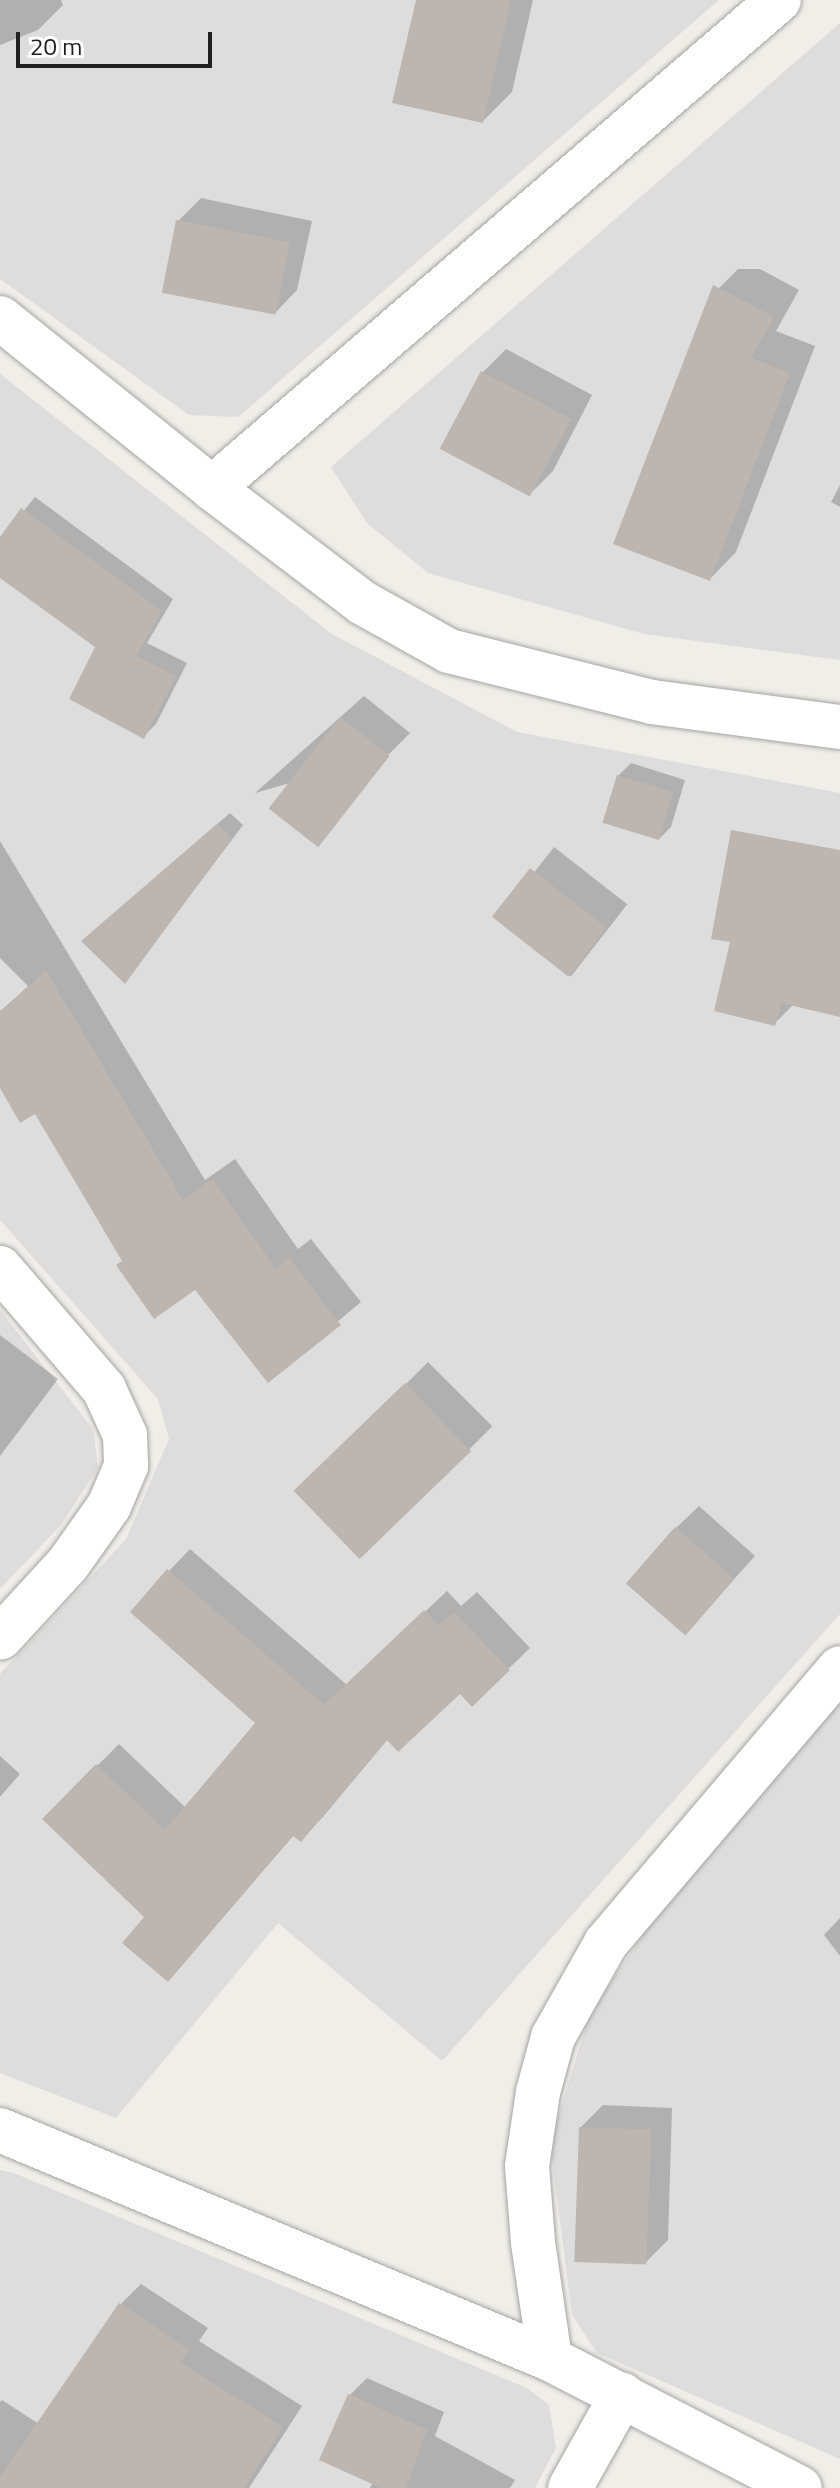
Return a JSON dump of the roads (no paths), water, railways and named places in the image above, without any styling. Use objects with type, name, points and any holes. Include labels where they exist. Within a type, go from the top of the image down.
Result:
[{"type":"street","points":[[212,488],[779,0]]},
{"type":"street","points":[[0,318],[212,488],[363,603],[449,651],[652,702],[840,727]]},
{"type":"street","points":[[0,1268],[104,1389],[125,1435],[126,1466],[109,1506],[68,1564],[0,1638]]},
{"type":"street","points":[[550,2359],[533,2242],[527,2166],[538,2092],[553,2037],[606,1943],[840,1668]]},
{"type":"street","points":[[0,2130],[550,2359],[800,2488]]},
{"type":"street","points":[[570,2488],[622,2395]]}]
